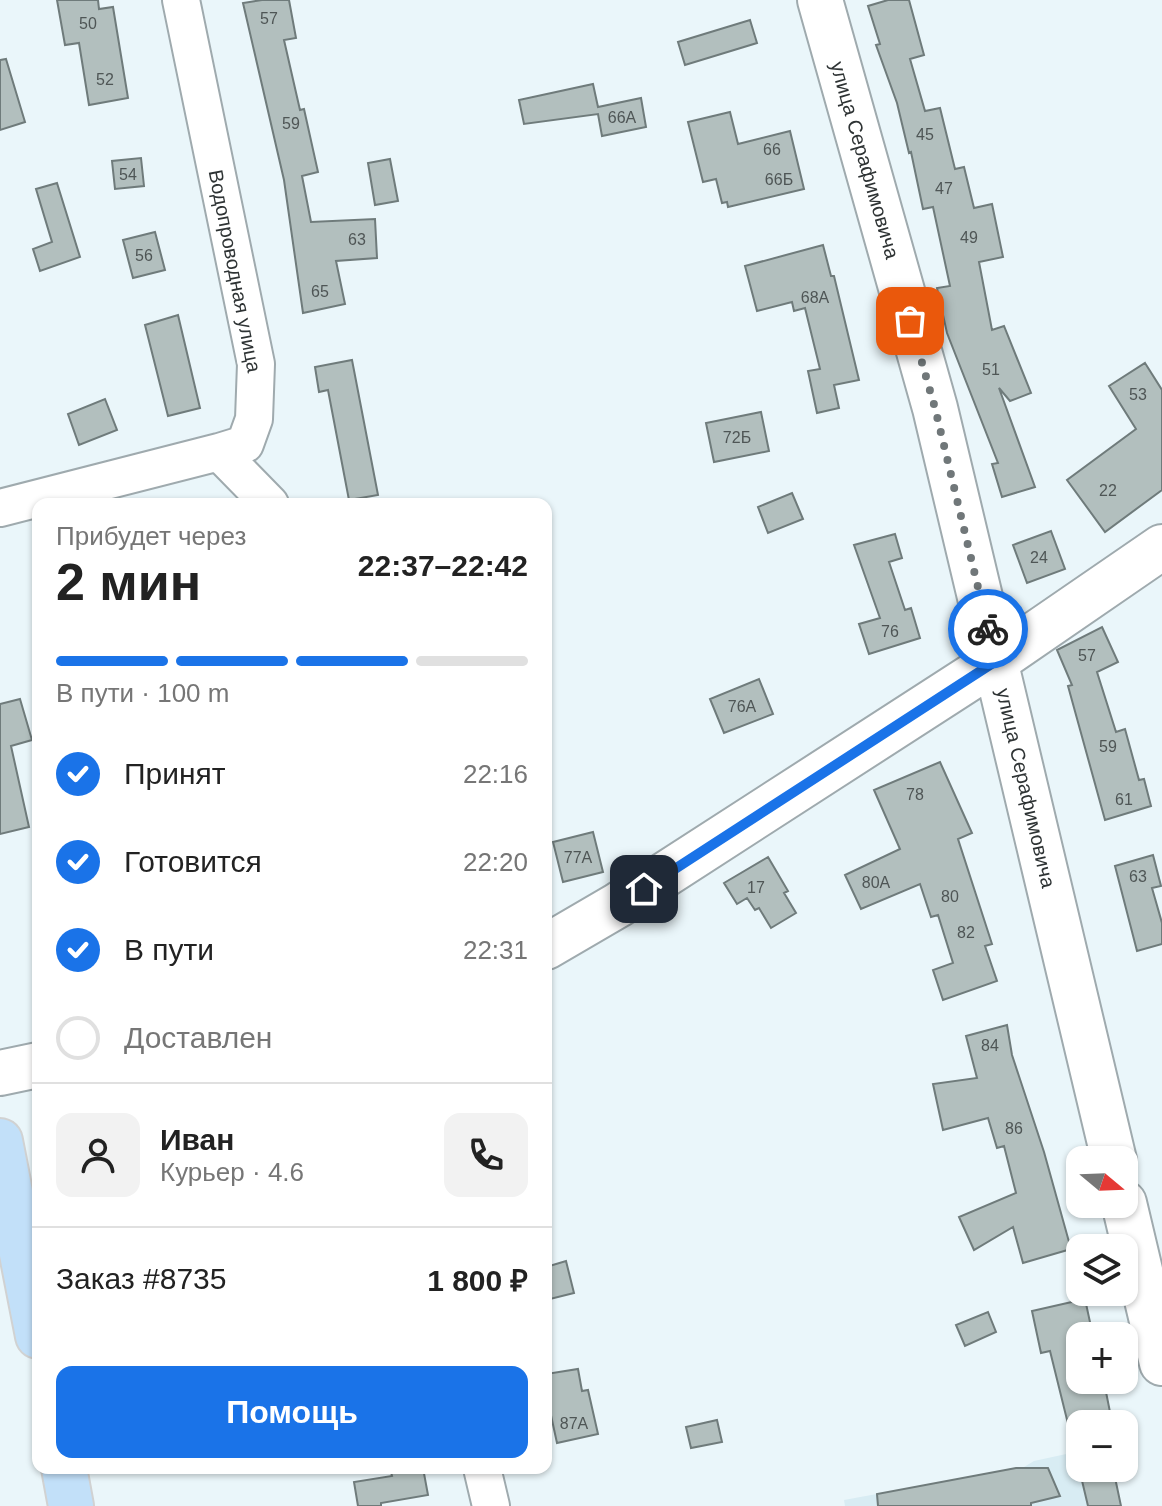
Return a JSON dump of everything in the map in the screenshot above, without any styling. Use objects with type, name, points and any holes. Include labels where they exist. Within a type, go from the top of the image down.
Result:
[{"type":"main road","points":[[0,1141],[32,1305]]},
{"type":"main road","points":[[65,1474],[71,1506]]},
{"type":"street","name":"Водопроводная улица","points":[[181,0],[256,364],[254,419],[245,444],[219,452]]},
{"type":"street","name":"улица Серафимовича","points":[[820,0],[935,408],[1111,1146]]},
{"type":"street","points":[[39,498],[219,452],[264,498]]},
{"type":"street","points":[[0,508],[32,500]]},
{"type":"street","points":[[552,944],[618,905],[996,661],[1162,547]]},
{"type":"street","points":[[0,1073],[32,1066]]},
{"type":"street","points":[[1128,1218],[1162,1363]]},
{"type":"street","points":[[483,1474],[491,1506]]},
{"type":"shaded area","points":[[1066,1454],[1066,1482],[1116,1482],[1121,1506],[845,1506],[844,1500],[1024,1467],[1034,1461]]},
{"type":"building","points":[[57,0],[98,0],[99,9],[113,7],[128,98],[89,105],[79,43],[65,45]]},
{"type":"building","points":[[289,0],[296,38],[284,40],[318,172],[302,176],[311,222],[375,219],[377,258],[336,261],[345,304],[303,313],[284,180],[243,3]]},
{"type":"building","points":[[888,0],[909,0],[924,55],[910,59],[925,111],[940,108],[955,169],[964,167],[974,208],[992,204],[1003,257],[979,262],[992,330],[1004,326],[1031,393],[1010,401],[999,388],[1035,487],[1002,497],[992,464],[998,463],[947,333],[937,288],[950,286],[933,207],[923,209],[897,103],[876,45],[880,44],[868,6]]},
{"type":"building","points":[[750,20],[757,43],[685,65],[678,42]]},
{"type":"building","points":[[6,59],[25,122],[0,130],[0,60]]},
{"type":"building","points":[[593,84],[598,107],[641,98],[646,127],[602,136],[598,114],[524,124],[519,100]]},
{"type":"building","points":[[730,112],[738,144],[790,131],[804,189],[728,207],[727,202],[722,203],[716,179],[703,182],[688,122]]},
{"type":"building","points":[[141,158],[144,186],[115,189],[112,161]]},
{"type":"building","points":[[390,159],[398,201],[375,205],[368,163]]},
{"type":"building","points":[[57,183],[80,257],[40,271],[33,249],[52,242],[36,189]]},
{"type":"building","points":[[155,232],[165,270],[133,278],[123,240]]},
{"type":"building","points":[[823,245],[831,276],[834,276],[859,380],[834,385],[839,408],[817,413],[808,371],[820,369],[805,308],[794,311],[792,302],[757,311],[745,266]]},
{"type":"building","points":[[178,315],[200,408],[168,416],[145,325]]},
{"type":"building","points":[[352,360],[378,495],[349,498],[328,390],[319,392],[315,367]]},
{"type":"building","points":[[1145,363],[1162,390],[1162,490],[1105,532],[1067,480],[1136,429],[1109,386]]},
{"type":"building","points":[[105,399],[117,430],[79,445],[68,414]]},
{"type":"building","points":[[761,412],[769,451],[714,462],[706,423]]},
{"type":"building","points":[[792,493],[803,519],[768,533],[758,507]]},
{"type":"building","points":[[1051,531],[1065,569],[1027,583],[1013,545]]},
{"type":"building","points":[[895,534],[902,558],[889,562],[905,610],[911,608],[920,638],[869,654],[859,624],[880,618],[854,545]]},
{"type":"building","points":[[1102,627],[1118,662],[1097,672],[1116,732],[1125,729],[1139,780],[1144,779],[1151,806],[1105,820],[1068,686],[1072,685],[1057,650]]},
{"type":"building","points":[[759,679],[773,714],[724,733],[710,699]]},
{"type":"building","points":[[20,699],[32,740],[11,746],[29,827],[0,834],[0,704]]},
{"type":"building","points":[[940,762],[972,833],[958,839],[992,944],[985,946],[997,981],[943,1000],[933,970],[953,963],[938,915],[931,917],[920,884],[861,909],[845,875],[900,849],[874,790]]},
{"type":"building","points":[[593,832],[603,872],[563,882],[553,842]]},
{"type":"building","points":[[1153,855],[1161,886],[1152,888],[1162,923],[1162,944],[1137,951],[1115,866]]},
{"type":"building","points":[[768,857],[788,891],[784,893],[796,913],[771,928],[759,908],[755,910],[747,898],[737,904],[724,883]]},
{"type":"building","points":[[1007,1025],[1012,1055],[1067,1234],[1066,1250],[1023,1263],[1013,1227],[974,1250],[959,1217],[1016,1193],[1004,1146],[997,1148],[988,1118],[943,1130],[933,1084],[977,1078],[966,1036]]},
{"type":"building","points":[[566,1261],[574,1293],[552,1298],[552,1265]]},
{"type":"building","points":[[1066,1303],[1066,1306],[1087,1306],[1090,1322],[1066,1322],[1066,1394],[1106,1394],[1110,1410],[1066,1410],[1066,1416],[1050,1351],[1041,1353],[1032,1311]]},
{"type":"building","points":[[988,1312],[996,1332],[965,1346],[956,1325]]},
{"type":"building","points":[[578,1369],[582,1391],[588,1390],[598,1434],[557,1443],[552,1420],[552,1373]]},
{"type":"building","points":[[717,1420],[722,1442],[691,1448],[686,1427]]},
{"type":"building","points":[[1016,1468],[1048,1468],[1060,1496],[1031,1503],[1031,1506],[878,1506],[877,1494]]},
{"type":"building","points":[[424,1474],[428,1495],[381,1503],[381,1506],[358,1506],[354,1482]]},
{"type":"building","points":[[1082,1482],[1116,1482],[1121,1506],[1088,1506]]},
{"type":"way so far","points":[[910,321],[935,408],[988,629]]},
{"type":"route","points":[[644,889],[996,661],[988,629]]}]
